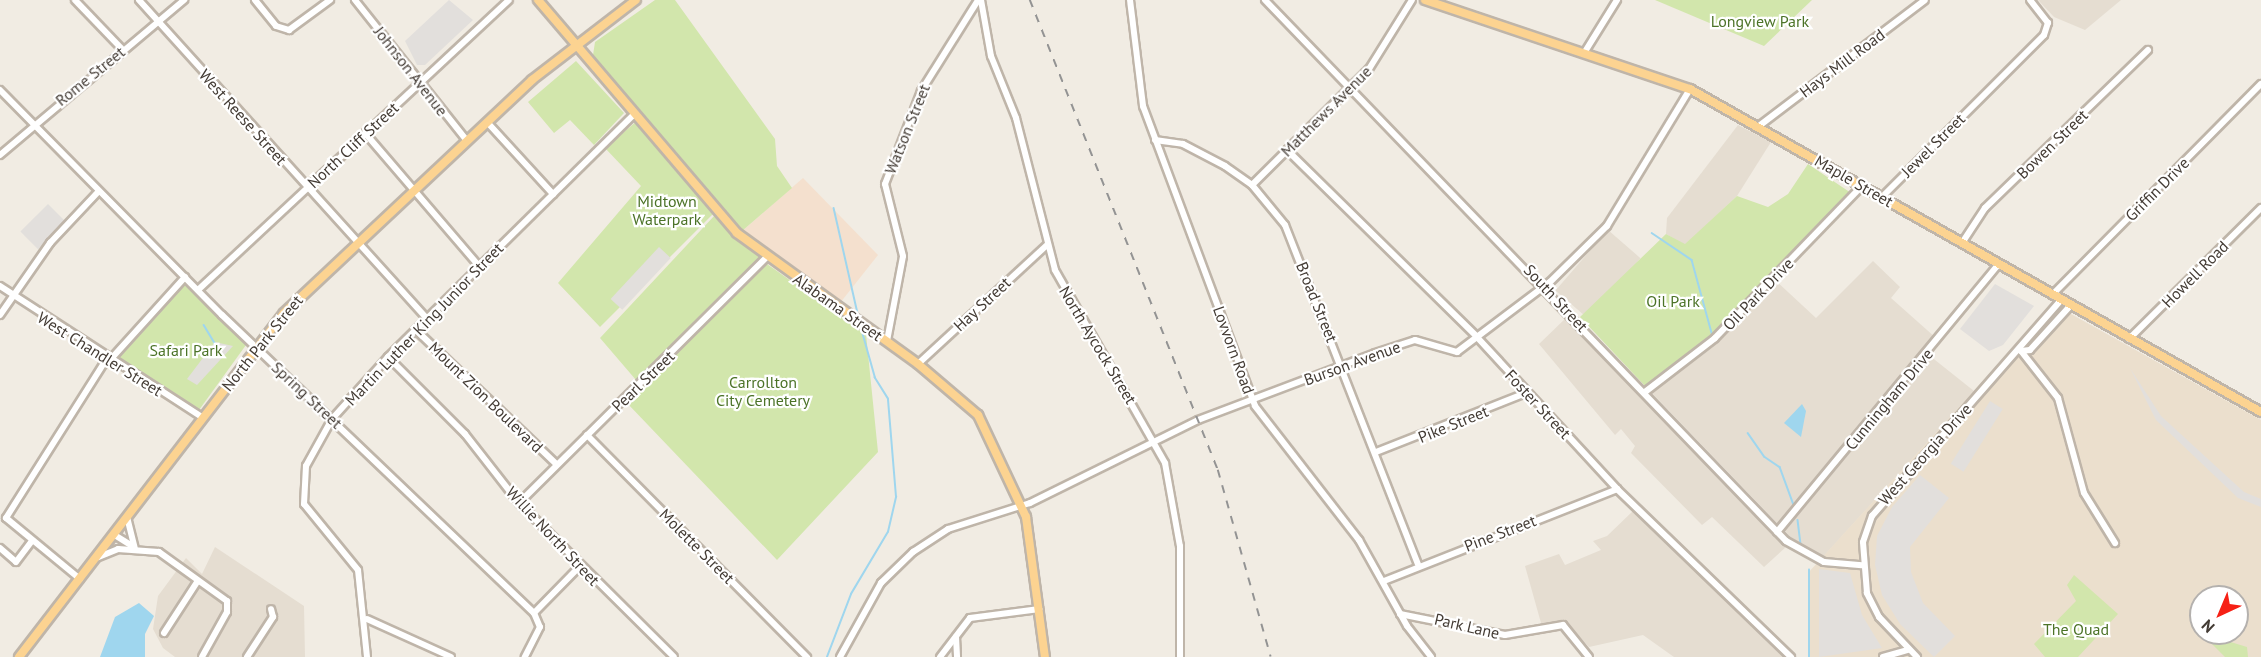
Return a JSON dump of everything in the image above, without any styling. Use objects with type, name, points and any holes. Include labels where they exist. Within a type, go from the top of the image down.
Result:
[{"type":"main road","name":"Alabama Street","points":[[538,0],[716,211],[767,257],[918,364],[982,421],[1022,505],[1046,657]]},
{"type":"main road","name":"North Park Street","points":[[19,657],[284,313],[487,122],[574,44],[636,0]]},
{"type":"main road","name":"Maple Street","points":[[1425,0],[1586,50],[1690,89],[2261,412]]},
{"type":"street","points":[[75,0],[123,49]]},
{"type":"street","name":"West Reese Street","points":[[139,0],[306,188],[427,319]]},
{"type":"street","name":"Rome Street","points":[[0,155],[33,123],[184,0]]},
{"type":"street","points":[[255,0],[282,30],[330,0]]},
{"type":"street","name":"Johnson Avenue","points":[[355,0],[418,85],[467,141]]},
{"type":"street","name":"North Cliff Street","points":[[198,290],[509,0]]},
{"type":"street","name":"North Aycock Street","points":[[980,0],[991,56],[1016,118],[1047,245],[1072,308],[1154,441],[1165,463],[1180,546],[1179,657]]},
{"type":"street","name":"Watson Street","points":[[887,341],[903,256],[885,184],[921,91],[980,0]]},
{"type":"street","name":"Lovvorn Road","points":[[1130,0],[1137,81],[1155,140],[1252,400],[1266,426],[1359,540],[1384,581],[1400,614],[1431,657]]},
{"type":"street","name":"South Street","points":[[1265,0],[1544,286],[1777,532],[1815,559],[1862,565]]},
{"type":"street","name":"Matthews Avenue","points":[[1252,185],[1351,88],[1377,59],[1412,0]]},
{"type":"street","points":[[1586,50],[1617,0]]},
{"type":"street","name":"Hays Mill Road","points":[[1759,126],[1925,0]]},
{"type":"street","name":"Jewel Street","points":[[1882,197],[2044,35],[2049,23],[2030,0]]},
{"type":"street","name":"Bowen Street","points":[[1962,243],[1986,208],[2148,50]]},
{"type":"street","name":"Griffin Drive","points":[[2052,295],[2261,84]]},
{"type":"street","name":"Burson Avenue","points":[[840,657],[872,596],[913,552],[948,529],[1022,505],[1154,441],[1252,400],[1415,340],[1457,352],[1544,286],[1615,216],[1690,89]]},
{"type":"street","name":"Spring Street","points":[[0,90],[98,192],[256,348],[534,613]]},
{"type":"street","name":"Martin Luther King Junior Street","points":[[367,657],[367,619],[358,570],[312,519],[301,485],[332,419],[388,357],[634,114]]},
{"type":"street","points":[[487,122],[553,194]]},
{"type":"street","points":[[365,133],[480,266]]},
{"type":"street","name":"Broad Street","points":[[1155,140],[1183,144],[1252,185],[1285,225],[1343,366],[1418,564]]},
{"type":"street","name":"Foster Street","points":[[1287,150],[1476,336],[1617,489],[1791,657]]},
{"type":"street","name":"Oil Park Drive","points":[[1645,392],[1715,338],[1862,186]]},
{"type":"street","points":[[0,315],[14,299],[50,243],[98,192]]},
{"type":"street","name":"Howell Road","points":[[2129,339],[2261,208]]},
{"type":"street","name":"Hay Street","points":[[918,364],[1047,245]]},
{"type":"street","name":"Pearl Street","points":[[519,503],[767,257]]},
{"type":"street","name":"Cunningham Drive","points":[[1777,532],[1999,264]]},
{"type":"street","points":[[80,579],[6,518],[108,359],[185,277]]},
{"type":"street","name":"West Chandler Street","points":[[0,286],[14,299],[203,418]]},
{"type":"street","name":"West Georgia Drive","points":[[1917,657],[1908,650],[1874,609],[1862,565],[1863,542],[1880,504],[2020,351],[2023,341],[2061,300]]},
{"type":"street","points":[[2020,351],[2030,350],[2071,305]]},
{"type":"street","name":"Mount Zion Boulevard","points":[[416,330],[556,464]]},
{"type":"street","points":[[2020,351],[2058,398],[2084,493],[2115,543]]},
{"type":"street","name":"Willie North Street","points":[[388,357],[465,434],[519,503],[579,566],[674,657]]},
{"type":"street","name":"Pike Street","points":[[1376,452],[1528,392]]},
{"type":"street","name":"Molette Street","points":[[587,435],[807,657]]},
{"type":"street","name":"Pine Street","points":[[1384,581],[1418,564],[1617,489]]},
{"type":"street","points":[[127,517],[135,548]]},
{"type":"street","points":[[113,534],[135,548],[159,552],[229,604],[202,657]]},
{"type":"street","points":[[0,548],[16,562],[32,541]]},
{"type":"street","points":[[96,558],[135,548]]},
{"type":"street","points":[[525,657],[540,627],[534,613],[579,566]]},
{"type":"street","points":[[164,633],[197,582]]},
{"type":"street","points":[[247,657],[273,617],[271,609]]},
{"type":"street","points":[[939,657],[970,618],[1039,609]]},
{"type":"street","name":"Park Lane","points":[[1400,614],[1505,635],[1563,625],[1589,657]]},
{"type":"street","points":[[367,619],[451,657]]},
{"type":"street","points":[[939,657],[955,657],[956,636]]},
{"type":"street","points":[[1883,657],[1908,650]]},
{"type":"shaded area","points":[[449,0],[473,20],[425,65],[417,65],[405,41]]},
{"type":"shaded area","points":[[2038,0],[2121,0],[2085,30],[2054,17]]},
{"type":"shaded area","points":[[1738,125],[1771,142],[1737,196],[1685,245],[1666,234],[1667,218]]},
{"type":"shaded area","points":[[803,178],[878,255],[840,303],[742,231]]},
{"type":"shaded area","points":[[48,204],[66,222],[38,249],[20,232]]},
{"type":"shaded area","points":[[1608,230],[1640,258],[1588,319],[1556,290]]},
{"type":"shaded area","points":[[659,247],[671,258],[622,310],[611,299]]},
{"type":"shaded area","points":[[1873,261],[1900,287],[1891,298],[1936,338],[1925,352],[1974,391],[1823,557],[1798,546],[1785,531],[1833,472],[1828,468],[1778,524],[1650,391],[1717,340],[1775,280],[1816,318]]},
{"type":"shaded area","points":[[1995,284],[2034,306],[2003,345],[1989,351],[1960,329]]},
{"type":"shaded area","points":[[2053,304],[2261,420],[2261,657],[1808,657],[1808,573]]},
{"type":"shaded area","points":[[1568,316],[1787,546],[1764,567],[1712,517],[1702,525],[1631,453],[1635,446],[1621,429],[1615,435],[1539,344]]},
{"type":"shaded area","points":[[215,342],[233,346],[197,385],[187,379]]},
{"type":"shaded area","points":[[2130,368],[2161,416],[2244,492],[2261,499],[2261,507],[2238,498],[2156,420]]},
{"type":"shaded area","points":[[1990,401],[2003,409],[1964,472],[1951,464]]},
{"type":"shaded area","points":[[1920,475],[1949,498],[1910,547],[1911,572],[1923,603],[1955,636],[1934,657],[1900,624],[1882,595],[1875,565],[1877,536],[1892,507]]},
{"type":"shaded area","points":[[1634,510],[1787,657],[1674,657],[1643,635],[1589,647],[1567,623],[1541,623],[1525,566],[1559,554],[1565,565],[1601,550],[1593,541],[1607,536]]},
{"type":"shaded area","points":[[215,547],[304,606],[305,657],[175,657],[163,648],[153,629],[158,596],[186,558],[202,574]]},
{"type":"shaded area","points":[[1819,569],[1850,573],[1862,615],[1882,648],[1819,657]]},
{"type":"green space","points":[[655,0],[675,0],[775,139],[777,166],[792,188],[742,231],[593,55],[595,42]]},
{"type":"green space","name":"Longview Park","points":[[1655,0],[1812,0],[1764,46]]},
{"type":"green space","points":[[576,61],[624,113],[594,145],[570,120],[554,133],[528,102]]},
{"type":"green space","name":"Midtown Waterpark","points":[[637,121],[716,211],[600,327],[558,283],[641,186],[605,148]]},
{"type":"green space","name":"Oil Park","points":[[1808,164],[1851,193],[1709,339],[1645,386],[1580,317],[1666,234],[1685,244],[1737,196],[1768,207],[1788,194]]},
{"type":"green space","name":"Carrollton City Cemetery","points":[[715,215],[767,264],[866,334],[878,452],[777,560],[627,403],[642,387],[600,338]]},
{"type":"green space","name":"Safari Park","points":[[184,284],[246,345],[199,410],[120,362],[120,354]]},
{"type":"green space","name":"The Quad","points":[[2074,575],[2118,614],[2078,657],[2045,657],[2034,644],[2076,601],[2067,585]]},
{"type":"green space","points":[[2213,645],[2247,647],[2248,657],[2225,657]]},
{"type":"water","points":[[1802,404],[1806,411],[1801,437],[1784,423]]},
{"type":"water","points":[[139,603],[154,616],[145,634],[145,657],[100,657],[115,617]]},
{"type":"waterway","points":[[834,208],[859,318]]},
{"type":"waterway","points":[[1652,233],[1692,260],[1712,333]]},
{"type":"waterway","points":[[204,325],[215,343]]},
{"type":"waterway","points":[[827,657],[851,594],[888,532],[896,497],[888,399],[875,378],[862,332]]},
{"type":"waterway","points":[[1748,433],[1765,457],[1780,467],[1794,505]]},
{"type":"waterway","points":[[1798,520],[1801,546]]},
{"type":"waterway","points":[[1809,570],[1809,657]]},
{"type":"railway","points":[[1030,0],[1218,470],[1271,657]]}]
